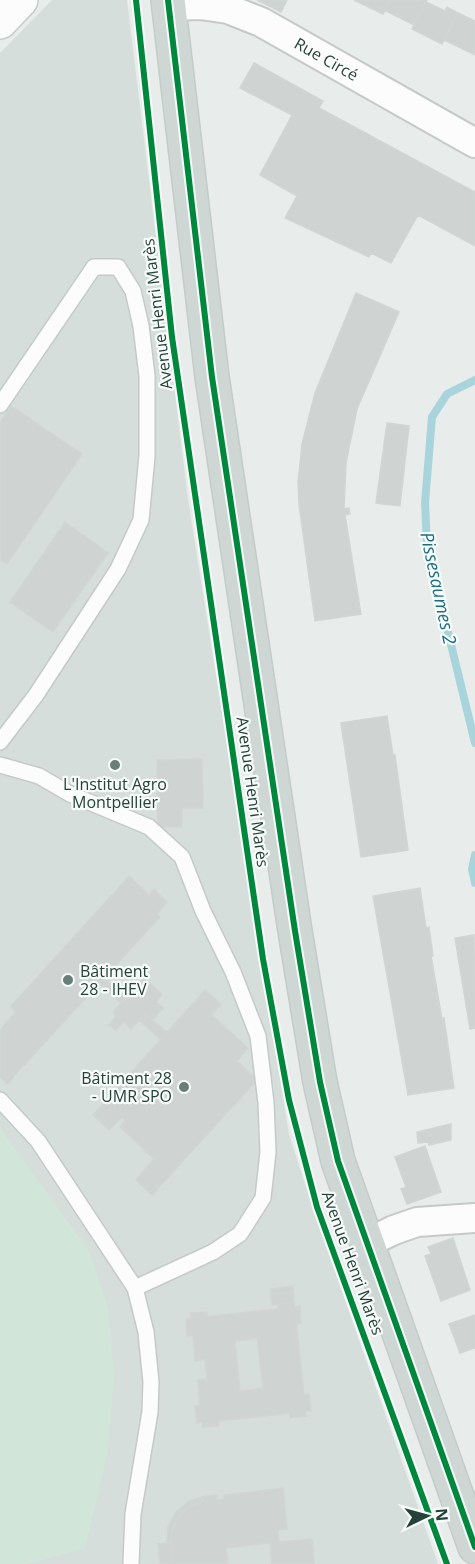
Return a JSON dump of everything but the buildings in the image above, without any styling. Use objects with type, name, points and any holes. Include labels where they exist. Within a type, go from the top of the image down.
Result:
[{"type":"main road","name":"Avenue Henri Marès","points":[[168,3],[212,377],[297,941],[328,1126],[338,1161],[475,1547]]},
{"type":"street","points":[[0,22],[21,0]]},
{"type":"street","name":"Rue Circé","points":[[168,3],[228,9],[261,22],[475,142]]},
{"type":"street","points":[[367,1243],[417,1222],[475,1218]]},
{"type":"lane","points":[[0,405],[94,267],[118,267],[133,291],[141,326],[147,376],[147,456],[141,520],[118,569],[85,622],[36,695],[0,742]]},
{"type":"lane","points":[[0,765],[39,776],[70,794],[149,827],[182,858],[203,911],[233,972],[258,1036],[266,1103],[268,1152],[263,1198],[240,1234],[213,1252],[135,1288]]},
{"type":"lane","points":[[0,1100],[38,1141],[135,1288],[146,1332],[151,1382],[150,1412],[133,1514],[131,1564]]},
{"type":"shaded area","name":"L'Institut Agro Montpellier","points":[[52,0],[127,0],[188,499],[289,1134],[315,1215],[438,1564],[0,1564],[0,53]]},
{"type":"green space","points":[[0,1128],[89,1251],[108,1308],[114,1379],[107,1455],[85,1548],[26,1564],[0,1564]]},
{"type":"waterway","name":"Pissesaumes 2","points":[[475,380],[447,394],[432,417],[425,503],[427,546],[475,743]]},
{"type":"waterway","name":"Pissesaumes 2","points":[[475,855],[472,869],[475,883]]},
{"type":"cycle path","points":[[136,0],[172,337],[263,959],[289,1100],[317,1207],[447,1564]]},
{"type":"cycle path","points":[[168,0],[212,377],[295,931],[320,1082],[338,1161],[475,1547]]},
{"type":"place","name":"L'Institut Agro Montpellier","points":[[115,765]]},
{"type":"place","name":"Bâtiment 28 - IHEV","points":[[68,980]]},
{"type":"place","name":"Bâtiment 28 - UMR SPO","points":[[184,1087]]}]
